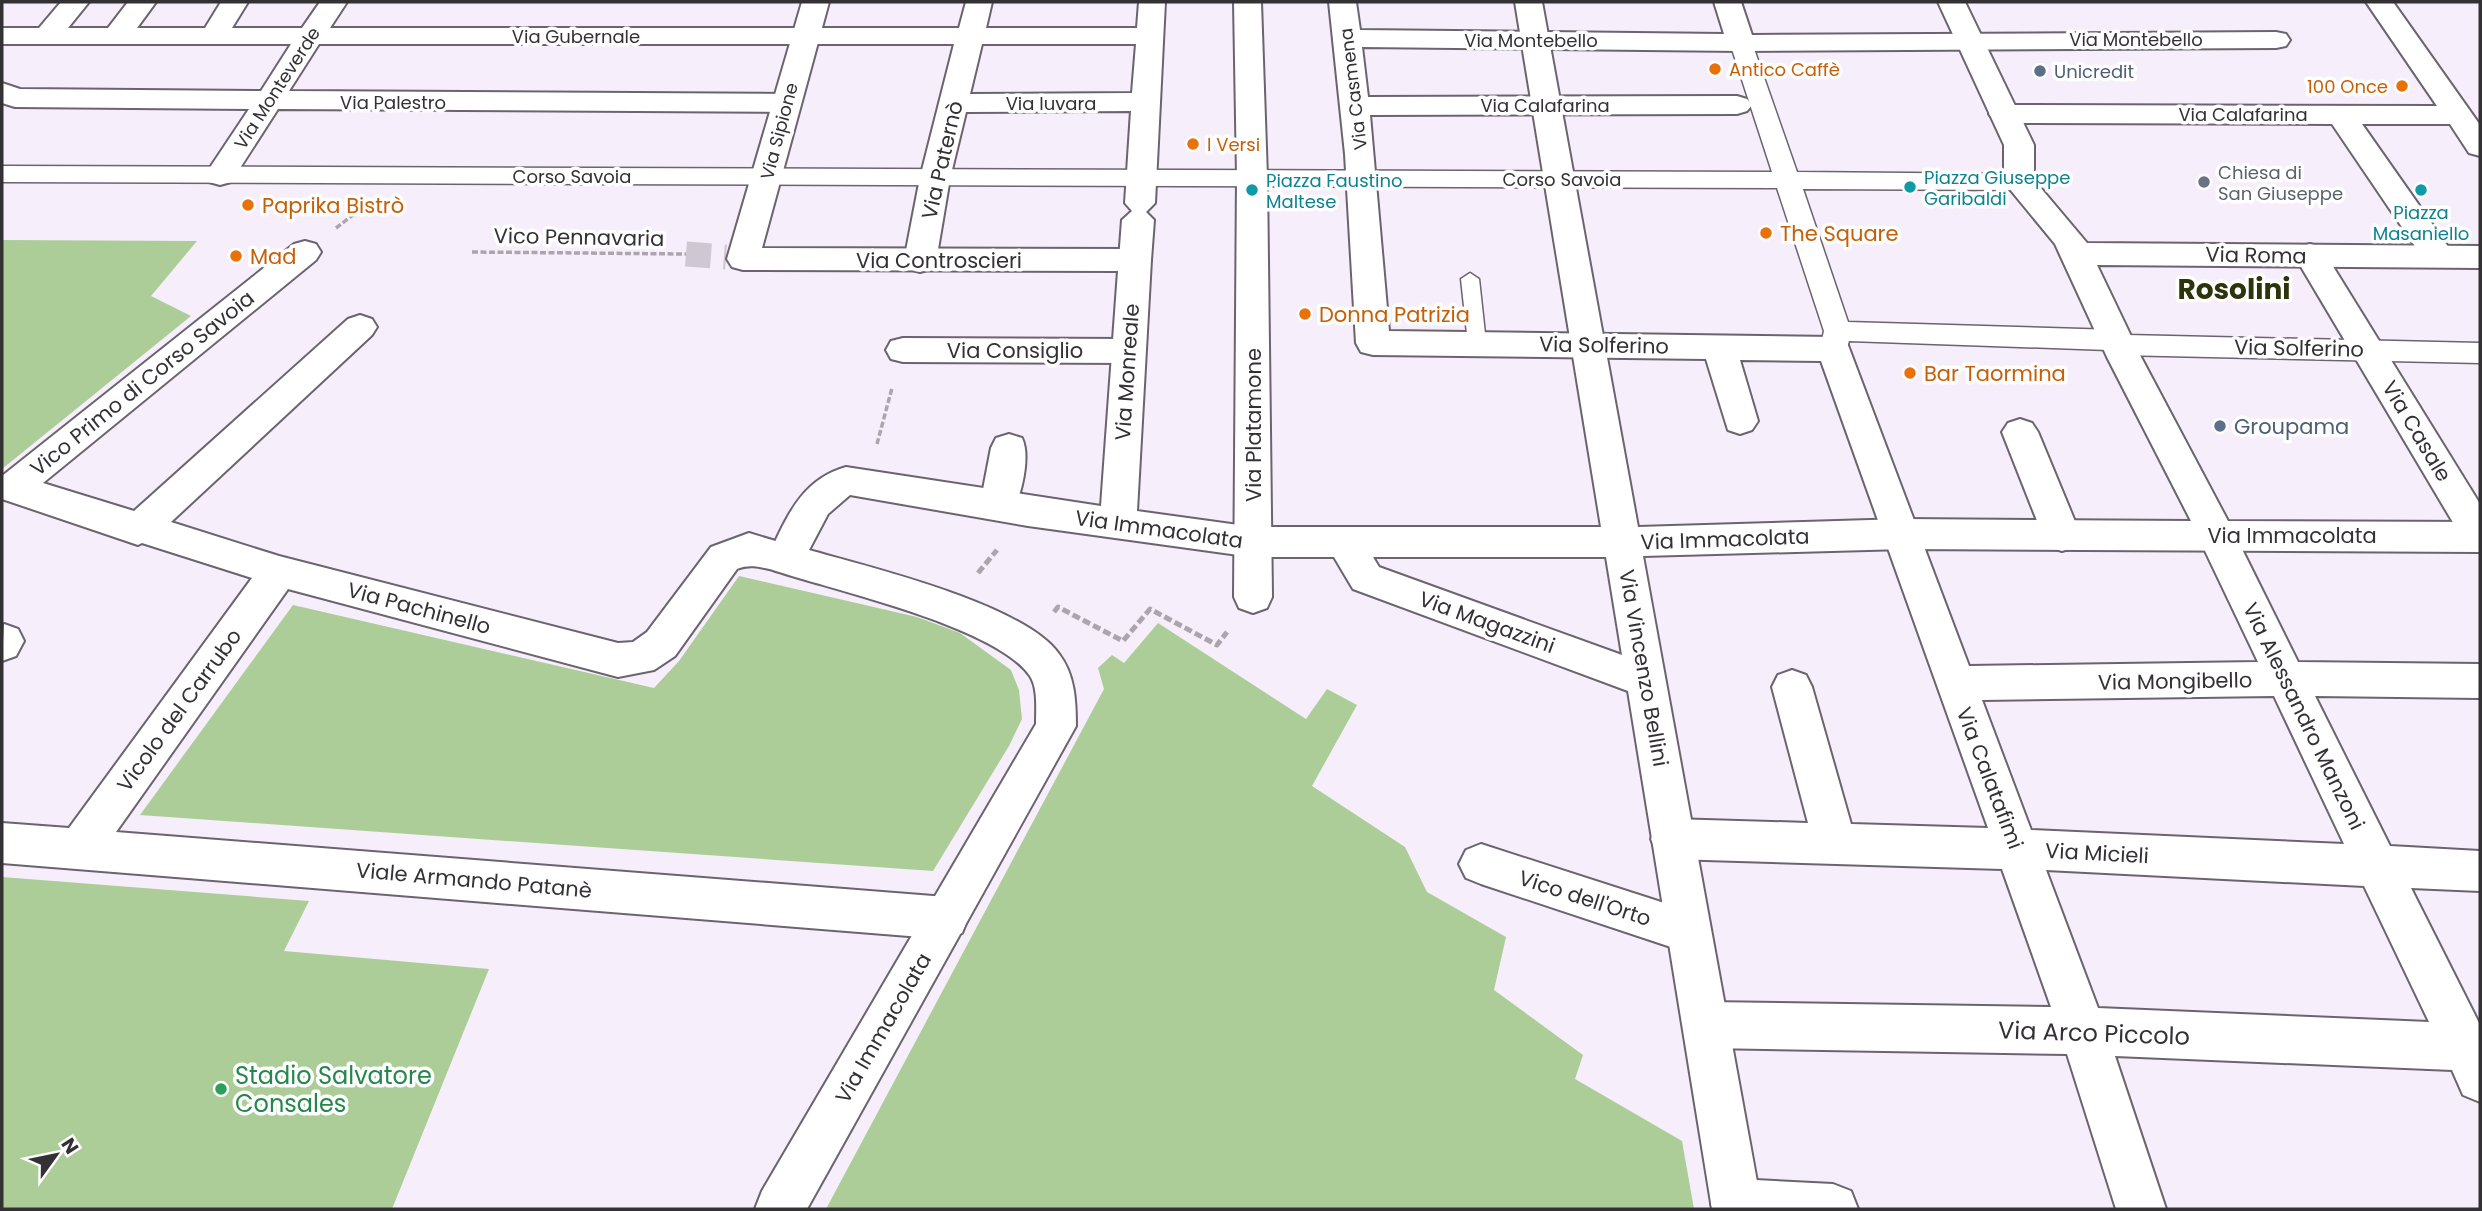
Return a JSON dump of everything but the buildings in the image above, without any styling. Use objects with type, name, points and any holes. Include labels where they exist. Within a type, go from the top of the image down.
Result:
[{"type":"street","points":[[48,35],[75,2]]},
{"type":"street","points":[[116,36],[142,2]]},
{"type":"street","points":[[214,35],[234,2]]},
{"type":"street","name":"Via Monteverde","points":[[220,175],[333,2]]},
{"type":"street","name":"Via Sipione","points":[[734,258],[767,177],[816,2]]},
{"type":"street","name":"Via Paternò","points":[[920,261],[935,177],[979,2]]},
{"type":"street","name":"Via Monreale","points":[[1118,523],[1128,351],[1148,102],[1152,2]]},
{"type":"street","name":"Via Platamone","points":[[1248,2],[1252,178],[1253,597]]},
{"type":"street","name":"Via Casmena","points":[[1343,2],[1362,177],[1373,343]]},
{"type":"street","name":"Via Vincenzo Bellini","points":[[1529,2],[1544,105],[1560,179],[1737,1207]]},
{"type":"street","points":[[2353,2],[2381,3],[2480,146]]},
{"type":"street","points":[[1970,27],[2017,113],[2019,182]]},
{"type":"street","name":"Via Montebello","points":[[1346,38],[1534,40],[1730,28],[1970,27],[2276,40]]},
{"type":"street","points":[[1730,28],[1749,105],[1836,340]]},
{"type":"street","name":"Via Gubernale","points":[[2,36],[1151,36]]},
{"type":"street","name":"Via Palestro","points":[[2,92],[15,98],[270,102],[787,103]]},
{"type":"street","name":"Via Iuvara","points":[[954,103],[1148,102]]},
{"type":"street","name":"Via Calafarina","points":[[1354,106],[1749,105]]},
{"type":"street","name":"Via Calafarina","points":[[2017,113],[2456,115]]},
{"type":"street","points":[[2340,114],[2423,256]]},
{"type":"street","name":"Corso Savoia","points":[[2,174],[935,177],[1140,200],[1252,178],[2019,182]]},
{"type":"street","name":"Via Alessandro Manzoni","points":[[2019,182],[2069,239],[2090,253],[2120,347],[2216,534],[2284,679],[2475,1058]]},
{"type":"street","name":"Vico Primo di Corso Savoia","points":[[12,488],[305,252]]},
{"type":"street","name":"Via Roma","points":[[2090,253],[2480,257]]},
{"type":"street","name":"Via Casale","points":[[2310,255],[2480,536]]},
{"type":"street","name":"Via Controscieri","points":[[734,258],[1135,260]]},
{"type":"street","points":[[138,530],[360,327]]},
{"type":"street","name":"Via Solferino","points":[[1373,343],[1719,346],[1836,340],[2480,353]]},
{"type":"street","name":"Via Calatafimi","points":[[1836,340],[1954,683],[2083,1031],[2141,1209]]},
{"type":"street","points":[[1719,346],[1740,421]]},
{"type":"street","name":"Via Consiglio","points":[[903,350],[1128,351]]},
{"type":"street","points":[[2020,432],[2062,536]]},
{"type":"street","points":[[1009,448],[1013,508]]},
{"type":"street","name":"Via Immacolata","points":[[780,1209],[1056,726],[1057,694],[1044,663],[1028,647],[949,608],[786,559],[808,512],[826,493],[845,481],[866,482],[1013,508],[1253,542],[1623,542],[1904,534],[2480,536]]},
{"type":"street","name":"Via Pachinello","points":[[12,488],[138,530],[279,571],[618,660],[640,658],[661,644],[724,558],[749,548],[786,559]]},
{"type":"street","name":"Via Magazzini","points":[[1345,542],[1366,578],[1647,681]]},
{"type":"street","name":"Vicolo del Carrubo","points":[[79,849],[279,571]]},
{"type":"street","name":"Via Mongibello","points":[[1954,683],[2284,679],[2480,681]]},
{"type":"street","points":[[1792,687],[1835,844]]},
{"type":"street","name":"Via Micieli","points":[[1672,839],[2017,849],[2480,871]]},
{"type":"street","name":"Viale Armando Patanè","points":[[2,843],[946,918]]},
{"type":"street","name":"Vico dell'Orto","points":[[1481,864],[1689,932]]},
{"type":"street","name":"Via Arco Piccolo","points":[[1707,1025],[2083,1031],[2475,1058]]},
{"type":"street","points":[[1737,1207],[1832,1209]]},
{"type":"lane","points":[[1469,279],[1477,343]]},
{"type":"path","name":"Vico Pennavaria","points":[[472,252],[686,254]]},
{"type":"path","points":[[866,482],[903,350]]},
{"type":"path","points":[[949,608],[1013,508]]},
{"type":"path","points":[[1028,647],[1058,607],[1123,641],[1150,609],[1217,645],[1253,597]]},
{"type":"green space","points":[[2,240],[197,241],[151,296],[191,316],[2,469]]},
{"type":"green space","points":[[739,576],[917,617],[960,633],[1011,670],[1019,690],[1022,719],[1009,746],[933,871],[140,815],[293,605],[654,688],[679,661]]},
{"type":"green space","points":[[1158,623],[1306,719],[1327,689],[1357,705],[1312,786],[1405,847],[1427,892],[1506,937],[1494,990],[1583,1055],[1575,1079],[1682,1141],[1694,1209],[826,1209],[1104,689],[1098,668],[1112,655],[1124,663]]},
{"type":"green space","name":"Stadio Salvatore Consales","points":[[2,877],[309,901],[284,951],[489,969],[392,1209],[2,1209]]},
{"type":"tunnel","points":[[686,254],[726,257]]},
{"type":"place","name":"Antico Caffè","points":[[1715,69]]},
{"type":"place","name":"Unicredit","points":[[2040,71]]},
{"type":"place","name":"100 Once","points":[[2402,86]]},
{"type":"place","name":"I Versi","points":[[1193,144]]},
{"type":"place","name":"Chiesa di San Giuseppe","points":[[2204,182]]},
{"type":"place","name":"Piazza Giuseppe Garibaldi","points":[[1910,187]]},
{"type":"place","name":"Piazza Faustino Maltese","points":[[1252,190]]},
{"type":"place","name":"Piazza Masaniello","points":[[2421,190]]},
{"type":"place","name":"Paprika Bistrò","points":[[248,205]]},
{"type":"place","name":"The Square","points":[[1766,233]]},
{"type":"place","name":"Mad","points":[[236,256]]},
{"type":"place","name":"Donna Patrizia","points":[[1305,314]]},
{"type":"place","name":"Bar Taormina","points":[[1910,373]]},
{"type":"place","name":"Groupama","points":[[2220,426]]},
{"type":"place","name":"Stadio Salvatore Consales","points":[[221,1089]]},
{"type":"district","name":"Rosolini","points":[[2234,289]]}]
